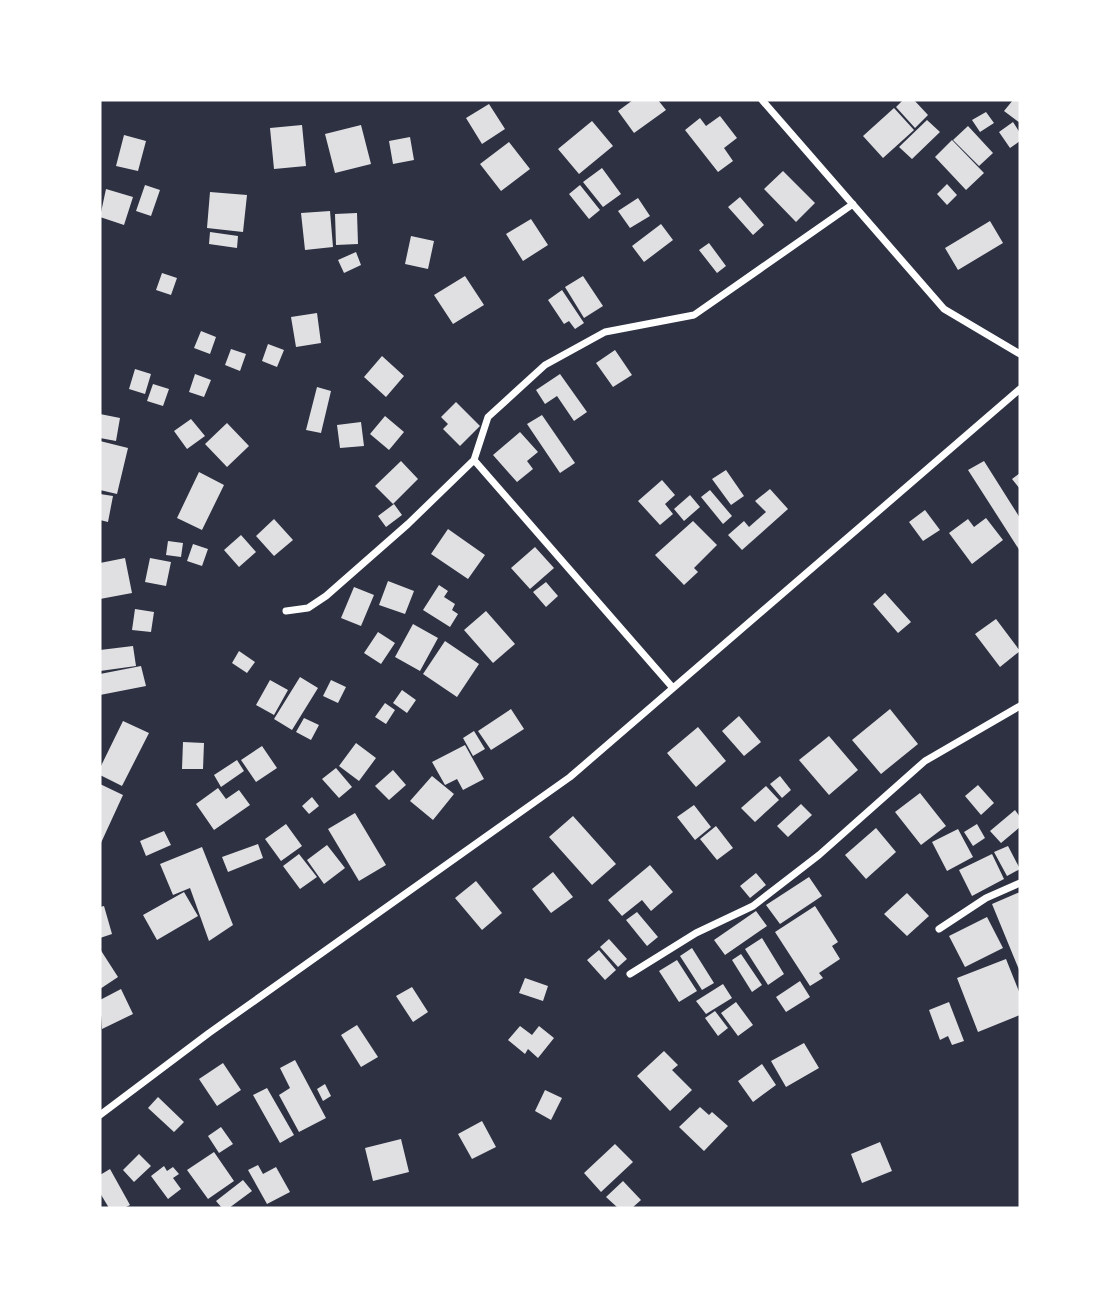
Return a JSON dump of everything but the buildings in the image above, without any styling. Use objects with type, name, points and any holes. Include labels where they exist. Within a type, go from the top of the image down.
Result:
[{"type":"street","points":[[762,100],[944,309],[1020,354]]},
{"type":"street","points":[[286,611],[307,608],[326,596],[408,524],[474,460],[488,417],[545,365],[605,332],[694,315],[853,204]]},
{"type":"street","points":[[100,1115],[209,1033],[570,777],[1020,389]]},
{"type":"street","points":[[474,460],[673,688]]},
{"type":"street","points":[[630,974],[696,933],[753,906],[819,855],[925,761],[1020,706]]},
{"type":"street","points":[[939,929],[986,898],[1020,883]]}]
